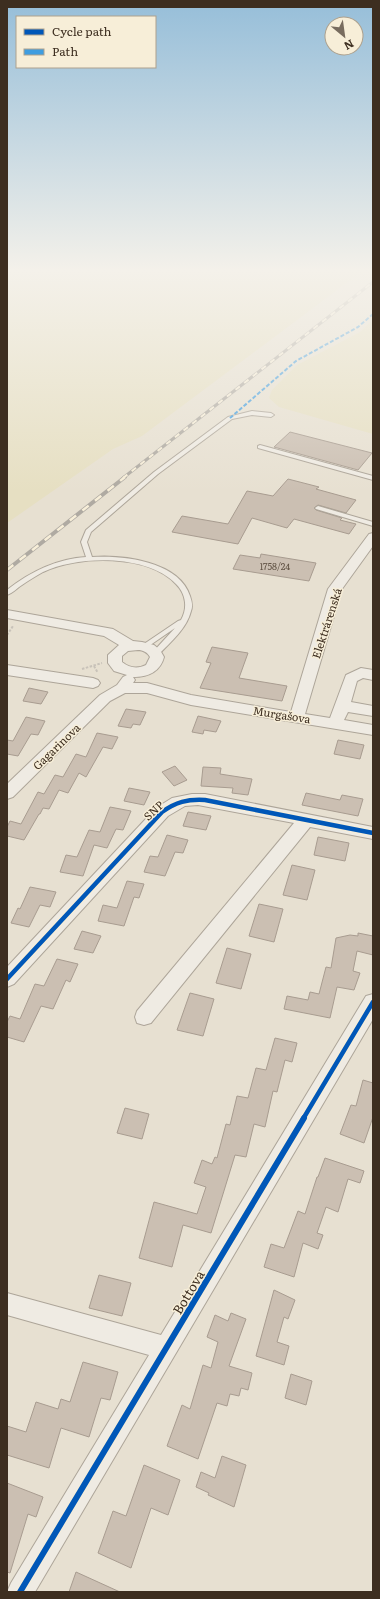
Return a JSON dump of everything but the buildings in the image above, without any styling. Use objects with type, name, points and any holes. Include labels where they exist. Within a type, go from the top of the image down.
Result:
[{"type":"street","name":"Elektrárenská","points":[[297,717],[335,589],[373,537]]},
{"type":"street","points":[[11,617],[89,628],[111,644],[124,649],[150,650],[157,661],[152,668],[130,672]]},
{"type":"street","points":[[124,649],[114,659],[115,663],[130,672],[147,688]]},
{"type":"street","name":"Murgašova","points":[[152,668],[155,677],[168,690],[190,700]]},
{"type":"street","points":[[7,670],[93,683]]},
{"type":"street","name":"Gagarinova","points":[[105,698],[122,688],[130,672]]},
{"type":"street","name":"Gagarinova","points":[[7,793],[130,672]]},
{"type":"street","points":[[335,723],[343,706],[351,678],[361,673],[373,675]]},
{"type":"street","name":"Murgašova","points":[[122,688],[147,688],[190,700],[373,730]]},
{"type":"street","points":[[343,706],[373,711]]},
{"type":"street","name":"SNP","points":[[7,979],[162,812],[174,803],[188,798],[205,800],[373,832]]},
{"type":"street","points":[[144,1018],[306,820]]},
{"type":"street","name":"Bottova","points":[[20,1592],[373,1002]]},
{"type":"street","points":[[7,1304],[167,1348]]},
{"type":"lane","points":[[89,558],[84,542],[88,531],[156,473],[230,418],[252,413],[271,415]]},
{"type":"lane","points":[[260,447],[373,478]]},
{"type":"lane","points":[[318,508],[373,524]]},
{"type":"lane","points":[[7,593],[29,576],[46,567],[66,561],[89,558],[121,559],[145,563],[161,569],[174,578],[186,591],[189,605],[185,618],[173,636],[150,650]]},
{"type":"lane","points":[[150,650],[169,631],[185,618]]},
{"type":"path","points":[[7,635],[11,617]]},
{"type":"path","points":[[81,669],[94,666],[105,660]]},
{"type":"shaded area","points":[[7,344],[265,344],[142,436],[113,449],[7,523]]},
{"type":"shaded area","points":[[338,344],[373,344],[373,434],[279,407],[269,398],[272,390],[297,365]]},
{"type":"railway","points":[[123,478],[294,344]]},
{"type":"railway","points":[[7,570],[125,477]]},
{"type":"marked path","points":[[230,418],[296,361],[328,344]]},
{"type":"cycle path","points":[[7,979],[162,812],[178,802],[192,799],[205,800],[373,833]]},
{"type":"cycle path","points":[[20,1592],[373,1002]]}]
